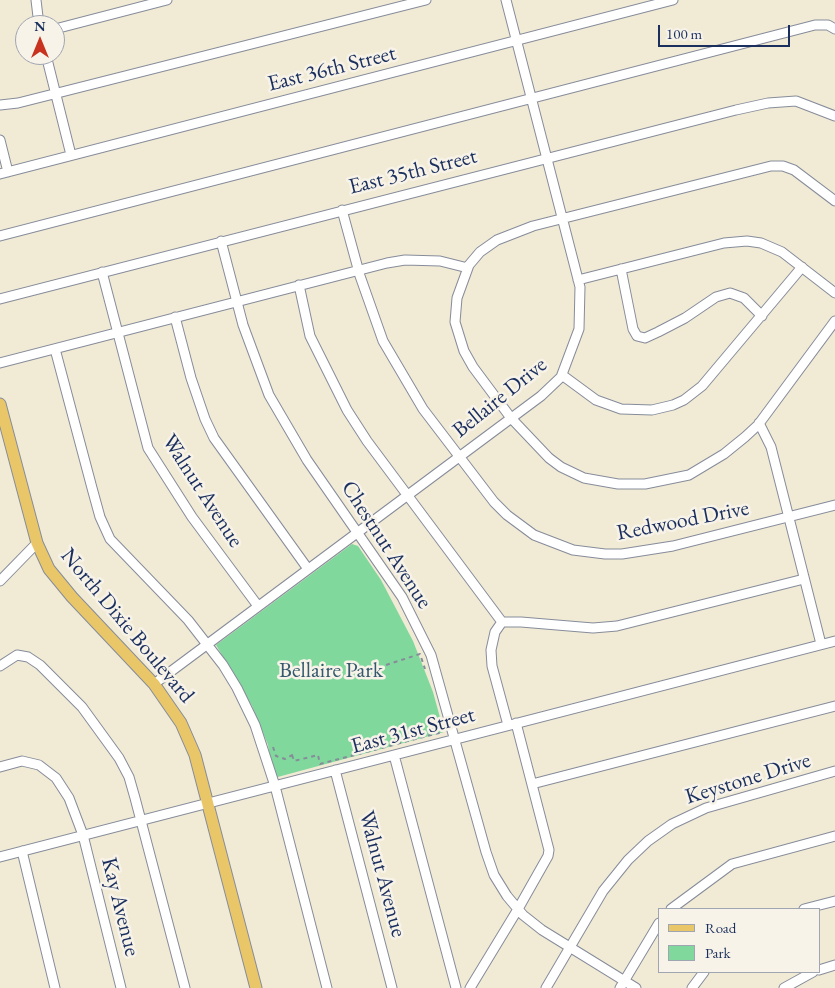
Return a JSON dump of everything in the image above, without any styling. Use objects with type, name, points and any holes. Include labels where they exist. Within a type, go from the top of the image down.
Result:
[{"type":"main road","name":"North Dixie Boulevard","points":[[0,404],[37,544],[49,569],[72,597],[154,684],[181,723],[192,747],[209,803],[256,988]]},
{"type":"street","points":[[36,0],[38,15]]},
{"type":"street","points":[[65,26],[167,0]]},
{"type":"street","points":[[0,105],[18,103],[426,0]]},
{"type":"street","name":"Bellaire Drive","points":[[154,684],[511,418],[554,385],[562,375],[579,329],[581,307],[578,280],[506,0]]},
{"type":"street","name":"East 36th Street","points":[[4,172],[673,0]]},
{"type":"street","points":[[0,236],[814,25],[828,25],[835,29]]},
{"type":"street","points":[[48,65],[70,155]]},
{"type":"street","name":"East 35th Street","points":[[0,299],[547,157],[768,103],[796,102],[835,116]]},
{"type":"street","points":[[0,140],[4,172]]},
{"type":"street","points":[[835,201],[794,170],[782,166],[771,166],[516,231],[497,240],[480,252],[468,268],[456,304],[455,322],[464,352],[473,367],[511,418],[535,445],[561,467],[584,478],[627,484],[663,482],[689,474],[724,454],[759,423],[835,321]]},
{"type":"street","name":"Redwood Drive","points":[[342,210],[358,269],[384,341],[423,409],[458,457],[494,502],[519,525],[554,544],[590,553],[639,552],[835,505]]},
{"type":"street","name":"Chestnut Avenue","points":[[221,241],[243,325],[269,395],[307,460],[402,597],[431,655],[494,875],[518,909],[542,930],[622,985],[636,988]]},
{"type":"street","points":[[578,280],[738,241],[771,246],[835,293]]},
{"type":"street","points":[[0,363],[358,269],[413,260],[440,261],[468,268]]},
{"type":"street","points":[[562,375],[582,391],[607,405],[639,411],[662,408],[684,400],[702,386],[802,267]]},
{"type":"street","points":[[621,269],[633,329],[637,336],[645,338],[658,332],[685,318],[716,297],[730,293],[744,298],[762,316]]},
{"type":"street","name":"Walnut Avenue","points":[[102,272],[148,448],[192,517],[258,606]]},
{"type":"street","points":[[299,285],[310,336],[333,385],[367,441],[502,622]]},
{"type":"street","points":[[175,317],[191,378],[205,419],[214,438],[308,569]]},
{"type":"street","points":[[55,349],[92,488],[108,533],[120,550],[188,620],[223,665],[246,706],[262,744],[275,786],[327,988]]},
{"type":"street","points":[[759,423],[771,447],[821,644]]},
{"type":"street","points":[[0,581],[37,544]]},
{"type":"street","points":[[502,622],[594,628],[617,626],[804,579]]},
{"type":"street","points":[[453,978],[470,986],[518,909],[550,850],[532,784],[492,666],[491,650],[495,632],[502,622]]},
{"type":"street","name":"East 31st Street","points":[[0,857],[835,641]]},
{"type":"street","points":[[0,666],[17,655],[28,657],[40,664],[82,707],[107,740],[129,777],[185,988]]},
{"type":"street","points":[[532,784],[835,706]]},
{"type":"street","points":[[394,755],[456,988]]},
{"type":"street","name":"Kay Avenue","points":[[0,767],[22,761],[39,765],[56,778],[69,798],[83,836],[121,988]]},
{"type":"street","name":"Walnut Avenue","points":[[335,770],[392,988]]},
{"type":"street","name":"Keystone Drive","points":[[546,988],[603,891],[619,869],[648,841],[672,824],[718,803],[835,771]]},
{"type":"street","points":[[672,908],[732,864],[835,836]]},
{"type":"street","points":[[22,851],[55,988]]},
{"type":"street","points":[[808,908],[835,901]]},
{"type":"street","points":[[622,985],[658,925]]},
{"type":"street","points":[[820,970],[835,965]]},
{"type":"street","points":[[692,988],[703,973]]},
{"type":"street","points":[[784,988],[811,973]]},
{"type":"path","points":[[386,664],[420,654],[426,672]]},
{"type":"path","points":[[273,747],[276,756],[285,759],[293,755],[294,760],[318,755],[320,764],[439,733],[444,724]]},
{"type":"green space","name":"Bellaire Park","points":[[352,544],[358,546],[381,580],[413,641],[433,692],[444,732],[274,778],[268,745],[252,706],[216,645]]}]
